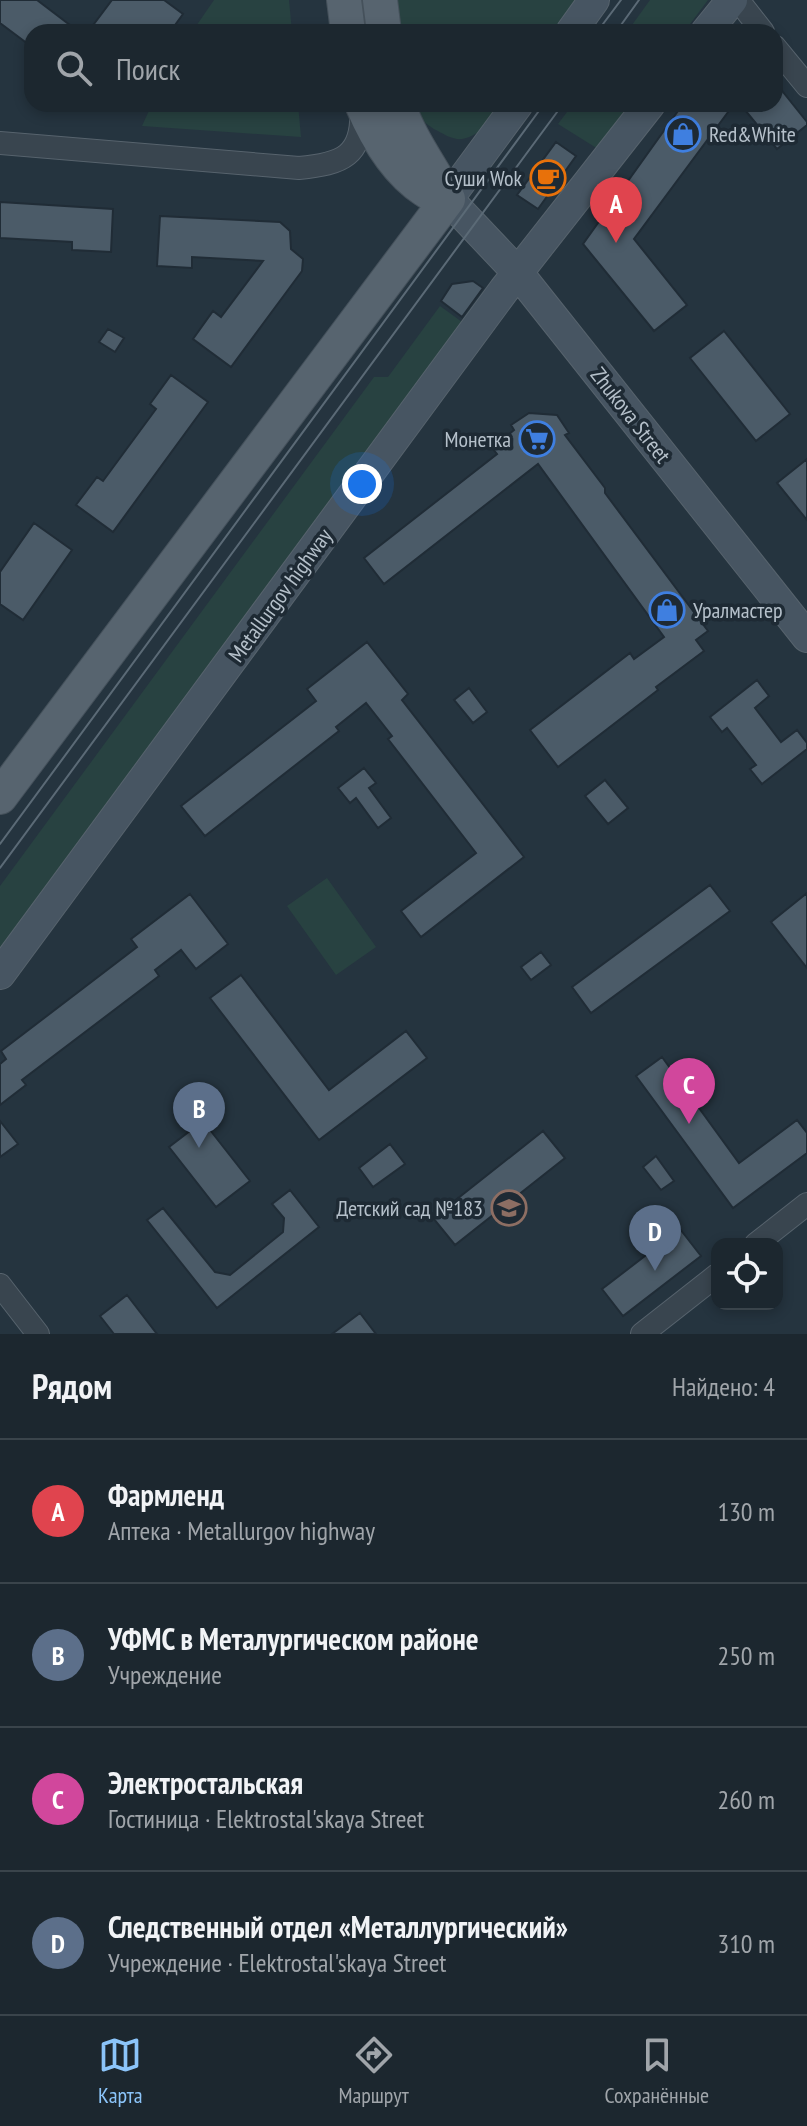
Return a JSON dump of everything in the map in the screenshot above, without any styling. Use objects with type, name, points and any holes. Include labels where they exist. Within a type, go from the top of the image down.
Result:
[{"type":"main road","points":[[344,0],[347,24]]},
{"type":"main road","points":[[380,0],[383,24]]},
{"type":"main road","points":[[366,112],[383,145],[404,171],[426,192],[448,199]]},
{"type":"main road","points":[[400,112],[404,124],[428,160],[448,199]]},
{"type":"main road","points":[[0,797],[448,199]]},
{"type":"street","points":[[577,24],[594,0]]},
{"type":"street","points":[[713,24],[735,0],[756,24]]},
{"type":"street","points":[[783,57],[807,86]]},
{"type":"street","points":[[0,143],[299,168],[327,165],[346,157],[357,145],[362,131],[362,112]]},
{"type":"street","points":[[448,199],[512,112]]},
{"type":"street","name":"Metallurgov highway","points":[[0,974],[518,273],[644,112]]},
{"type":"street","name":"Zhukova Street","points":[[448,199],[518,273],[807,637]]},
{"type":"street","points":[[764,1238],[807,1204]]},
{"type":"street","points":[[642,1334],[711,1280]]},
{"type":"street","points":[[0,1285],[38,1334]]},
{"type":"green space","points":[[214,0],[289,0],[291,24],[198,24]]},
{"type":"green space","points":[[395,0],[583,0],[565,24],[397,24]]},
{"type":"green space","points":[[650,0],[708,0],[690,24],[633,24]]},
{"type":"green space","points":[[148,112],[299,112],[301,137],[142,126]]},
{"type":"green space","points":[[417,112],[500,112],[482,130],[459,139],[430,126]]},
{"type":"green space","points":[[567,112],[625,112],[598,149],[558,124]]},
{"type":"green space","points":[[440,306],[469,327],[0,965],[0,886],[374,377],[388,377]]},
{"type":"green space","points":[[327,878],[376,947],[336,975],[287,906]]},
{"type":"building","points":[[0,0],[37,0],[68,24],[24,24],[24,41],[0,23]]},
{"type":"building","points":[[112,0],[164,0],[183,14],[176,24],[94,24]]},
{"type":"building","points":[[783,92],[807,125],[777,149],[747,112],[783,112]]},
{"type":"building","points":[[677,112],[728,112],[634,239],[687,305],[654,331],[583,244]]},
{"type":"building","points":[[556,142],[576,156],[538,209],[517,195]]},
{"type":"building","points":[[0,202],[113,209],[111,252],[72,250],[72,242],[0,238]]},
{"type":"building","points":[[160,216],[280,222],[290,231],[291,249],[303,259],[302,271],[231,367],[193,339],[213,311],[221,317],[263,261],[192,257],[192,268],[157,266]]},
{"type":"building","points":[[473,281],[483,288],[462,317],[441,301],[452,284]]},
{"type":"building","points":[[108,329],[124,338],[115,352],[99,342]]},
{"type":"building","points":[[724,331],[790,414],[756,441],[690,358]]},
{"type":"building","points":[[171,375],[208,402],[113,532],[76,505],[97,477],[103,481],[156,409],[150,404]]},
{"type":"building","points":[[529,413],[557,415],[569,433],[565,435],[605,488],[605,493],[708,631],[696,640],[704,651],[558,767],[530,730],[630,653],[634,659],[664,637],[538,464],[384,584],[364,558],[497,454],[492,448],[514,430],[511,425]]},
{"type":"building","points":[[807,459],[807,520],[777,483]]},
{"type":"building","points":[[34,523],[72,550],[23,620],[0,604],[0,572]]},
{"type":"building","points":[[367,642],[408,694],[402,700],[524,857],[421,937],[401,911],[476,853],[388,739],[392,736],[366,703],[336,727],[339,731],[205,836],[181,806],[316,701],[307,689]]},
{"type":"building","points":[[757,680],[769,696],[755,708],[781,742],[797,730],[807,743],[807,749],[762,784],[750,769],[756,765],[727,728],[722,732],[710,717]]},
{"type":"building","points":[[469,688],[487,712],[473,723],[454,700]]},
{"type":"building","points":[[364,768],[376,783],[369,788],[391,818],[378,828],[356,798],[350,803],[338,788]]},
{"type":"building","points":[[605,780],[628,808],[608,824],[585,796]]},
{"type":"building","points":[[710,885],[730,911],[591,1013],[572,987]]},
{"type":"building","points":[[807,893],[807,968],[771,922]]},
{"type":"building","points":[[190,894],[228,944],[196,969],[181,950],[155,970],[159,976],[22,1080],[26,1085],[0,1105],[0,1064],[6,1059],[1,1051],[137,947],[131,939]]},
{"type":"building","points":[[541,952],[551,965],[531,980],[521,967]]},
{"type":"building","points":[[241,975],[329,1090],[406,1031],[427,1058],[319,1140],[210,998]]},
{"type":"building","points":[[662,1057],[739,1163],[797,1120],[807,1133],[807,1153],[733,1208],[636,1076]]},
{"type":"building","points":[[0,1121],[18,1144],[0,1157]]},
{"type":"building","points":[[203,1121],[250,1181],[216,1207],[169,1147]]},
{"type":"building","points":[[543,1131],[565,1158],[455,1245],[433,1218]]},
{"type":"building","points":[[390,1144],[405,1164],[373,1187],[359,1168]]},
{"type":"building","points":[[656,1156],[674,1181],[661,1190],[643,1167]]},
{"type":"building","points":[[290,1190],[319,1227],[217,1308],[147,1220],[163,1208],[215,1272],[230,1275],[283,1232],[284,1218],[272,1204]]},
{"type":"building","points":[[680,1229],[701,1256],[623,1316],[602,1289]]},
{"type":"building","points":[[127,1295],[157,1334],[114,1334],[100,1316]]},
{"type":"building","points":[[360,1313],[376,1334],[332,1334]]},
{"type":"tram line","points":[[603,24],[621,0]]},
{"type":"tram line","points":[[622,24],[639,0]]},
{"type":"tram line","points":[[0,844],[538,112]]},
{"type":"tram line","points":[[0,868],[557,112]]},
{"type":"place","name":"Red&White","points":[[683,134]]},
{"type":"place","name":"Суши Wok","points":[[548,178]]},
{"type":"place","name":"Фармленд","points":[[616,243]]},
{"type":"place","name":"Монетка","points":[[537,439]]},
{"type":"place","name":"Уралмастер","points":[[667,610]]},
{"type":"place","name":"Электростальская","points":[[689,1124]]},
{"type":"place","name":"УФМС в Металургическом районе","points":[[199,1148]]},
{"type":"place","name":"Детский сад №183","points":[[509,1208]]},
{"type":"place","name":"Следственный отдел «Металлургический»","points":[[655,1271]]}]
